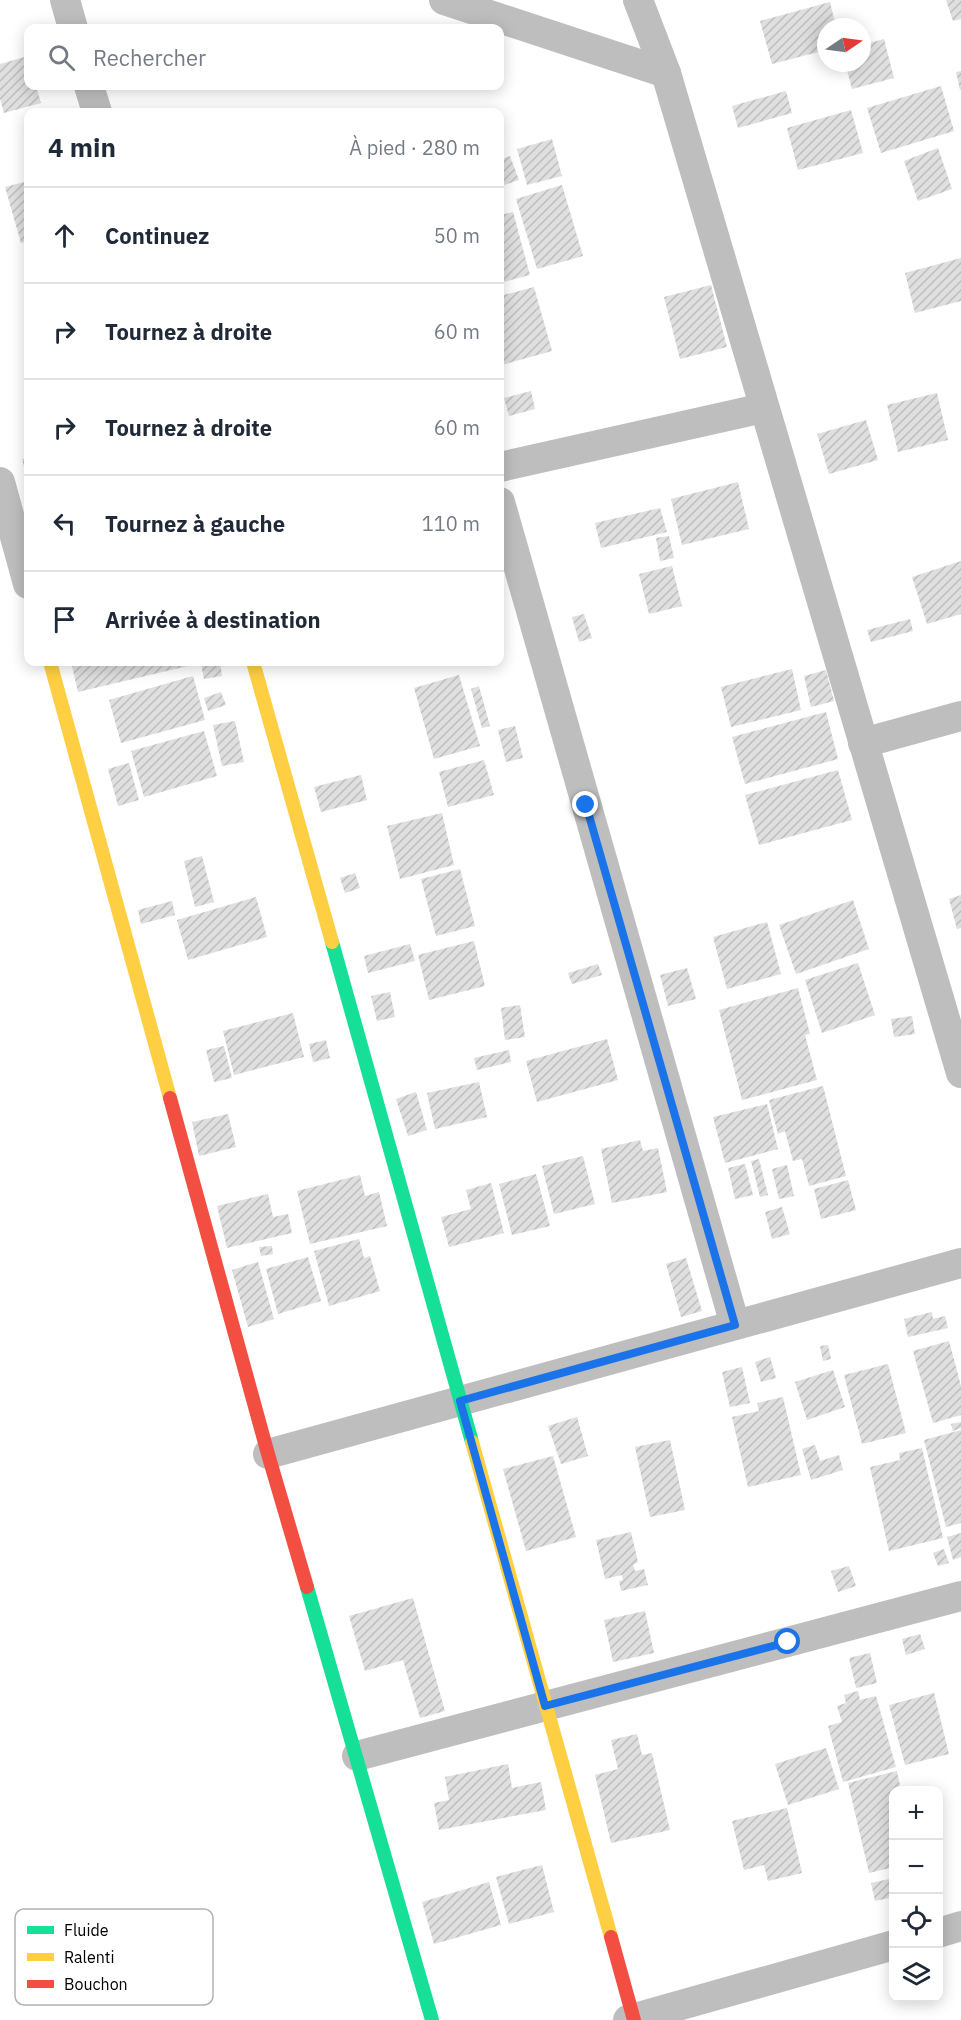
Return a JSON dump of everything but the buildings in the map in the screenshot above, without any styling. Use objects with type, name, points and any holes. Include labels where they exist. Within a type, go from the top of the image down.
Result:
[{"type":"street","points":[[65,0],[72,24]]},
{"type":"street","points":[[444,0],[666,73]]},
{"type":"street","points":[[639,0],[666,73],[961,1073]]},
{"type":"street","points":[[90,90],[96,108]]},
{"type":"street","points":[[504,466],[764,408]]},
{"type":"street","points":[[0,482],[24,563]]},
{"type":"street","points":[[504,516],[735,1325]]},
{"type":"street","points":[[51,666],[268,1454],[432,2020]]},
{"type":"street","points":[[255,666],[632,2020],[889,1946]]},
{"type":"street","points":[[863,743],[961,716]]},
{"type":"street","points":[[268,1454],[961,1263]]},
{"type":"street","points":[[357,1756],[961,1596]]},
{"type":"street","points":[[943,1931],[961,1926]]},
{"type":"traffic: fast","points":[[332,942],[472,1442]]},
{"type":"traffic: fast","points":[[307,1587],[432,2020]]},
{"type":"traffic: slow","points":[[51,666],[170,1098]]},
{"type":"traffic: slow","points":[[254,666],[332,942]]},
{"type":"traffic: slow","points":[[472,1442],[611,1937]]},
{"type":"traffic: jam","points":[[170,1098],[307,1587]]},
{"type":"traffic: jam","points":[[611,1937],[634,2020]]},
{"type":"route","points":[[586,805],[735,1325],[460,1401],[545,1706],[788,1642]]}]
